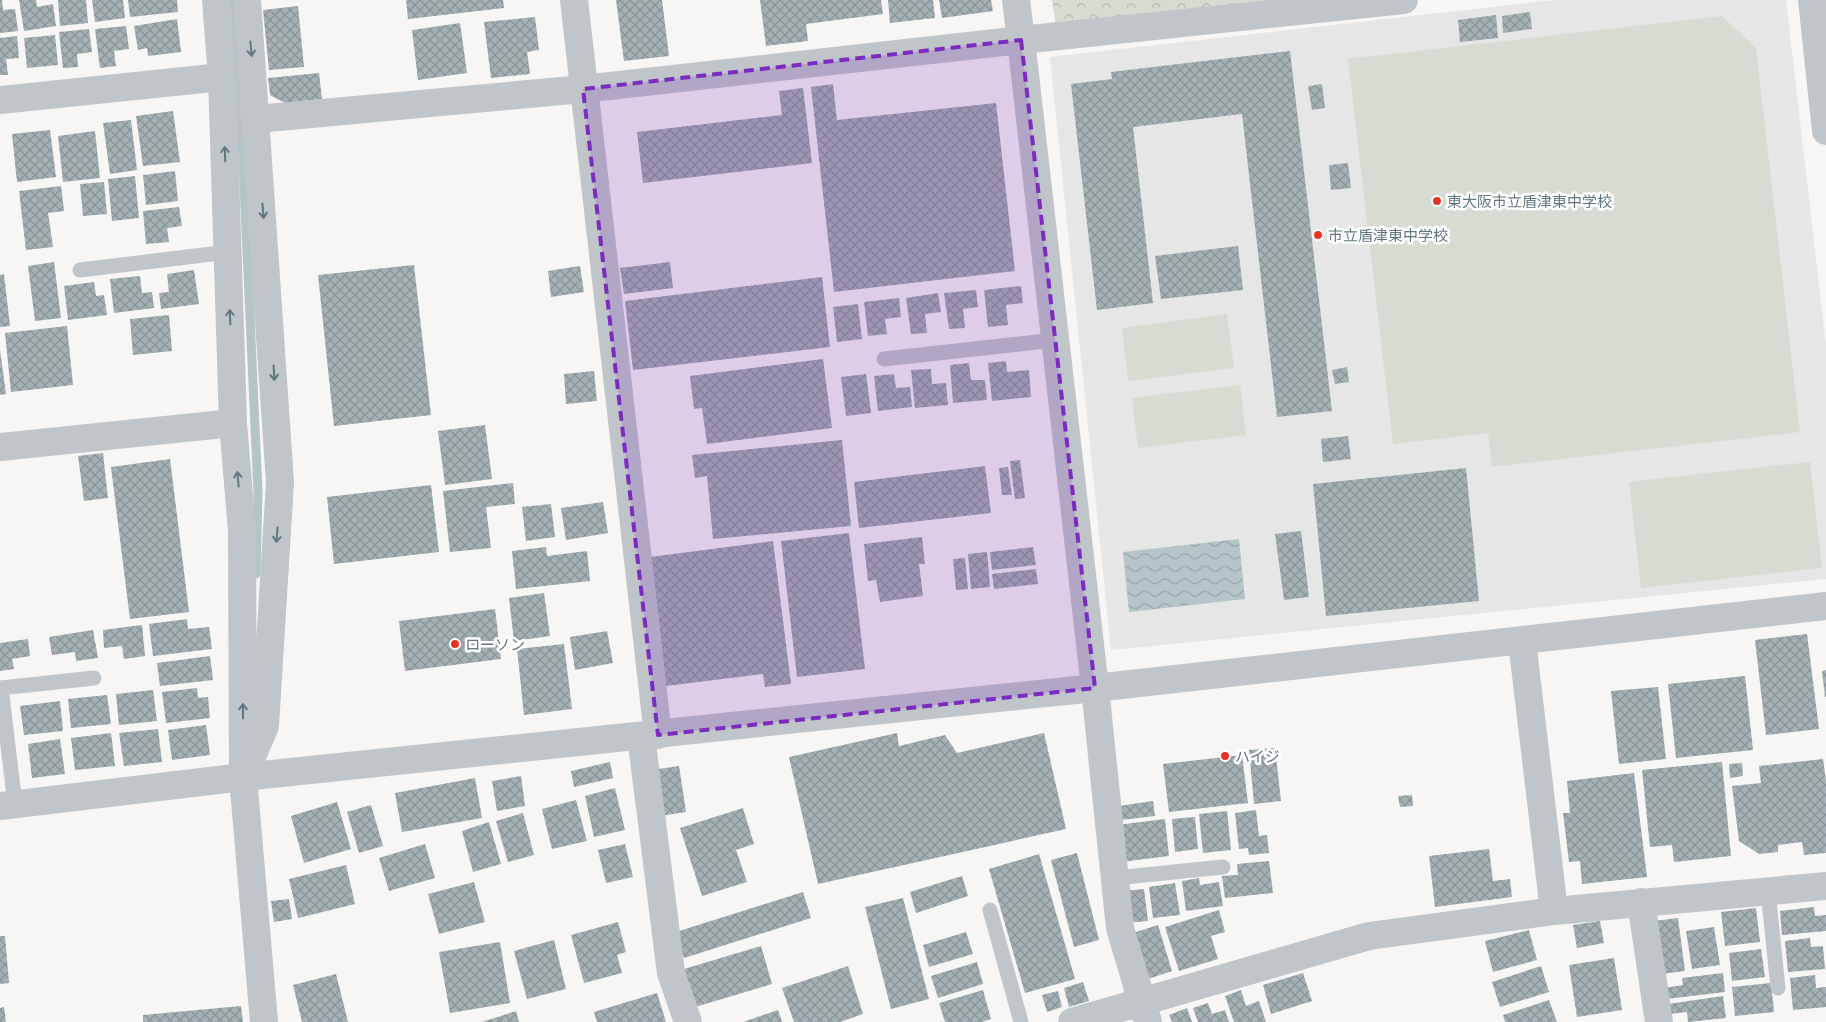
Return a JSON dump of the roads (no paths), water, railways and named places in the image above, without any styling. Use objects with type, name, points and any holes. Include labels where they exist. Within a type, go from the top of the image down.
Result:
[{"type":"street","points":[[216,0],[222,77],[233,423],[242,530],[243,777],[264,1022]]},
{"type":"street","points":[[243,777],[265,726],[280,482],[247,0]]},
{"type":"street","points":[[574,0],[649,735],[671,973],[688,1022]]},
{"type":"street","points":[[1016,0],[1096,688],[1120,928],[1145,1011]]},
{"type":"street","points":[[256,119],[583,89],[1021,40],[1404,0]]},
{"type":"street","points":[[1812,0],[1826,131]]},
{"type":"street","points":[[0,100],[222,77]]},
{"type":"street","points":[[0,446],[233,423]]},
{"type":"street","points":[[7,805],[243,777],[1096,688],[1826,606]]},
{"type":"street","points":[[1522,641],[1554,911]]},
{"type":"street","points":[[1072,1022],[1145,1011],[1369,936],[1554,911],[1826,886]]},
{"type":"street","points":[[1641,902],[1659,1022]]},
{"type":"lane","points":[[80,270],[228,252]]},
{"type":"lane","points":[[884,359],[1055,340]]},
{"type":"lane","points":[[7,805],[1,688],[94,678]]},
{"type":"lane","points":[[1115,878],[1223,867]]},
{"type":"lane","points":[[1768,891],[1778,988]]},
{"type":"lane","points":[[990,910],[1021,1022]]},
{"type":"water","points":[[1239,539],[1245,599],[1129,612],[1123,552]]},
{"type":"waterway","points":[[232,0],[240,98],[258,492],[256,574]]},
{"type":"place","name":"東大阪市立盾津東中学校","points":[[1437,201]]},
{"type":"place","name":"市立盾津東中学校","points":[[1318,235]]},
{"type":"place","name":"ローソン","points":[[455,644]]},
{"type":"place","name":"ハイジ","points":[[1225,756]]}]
